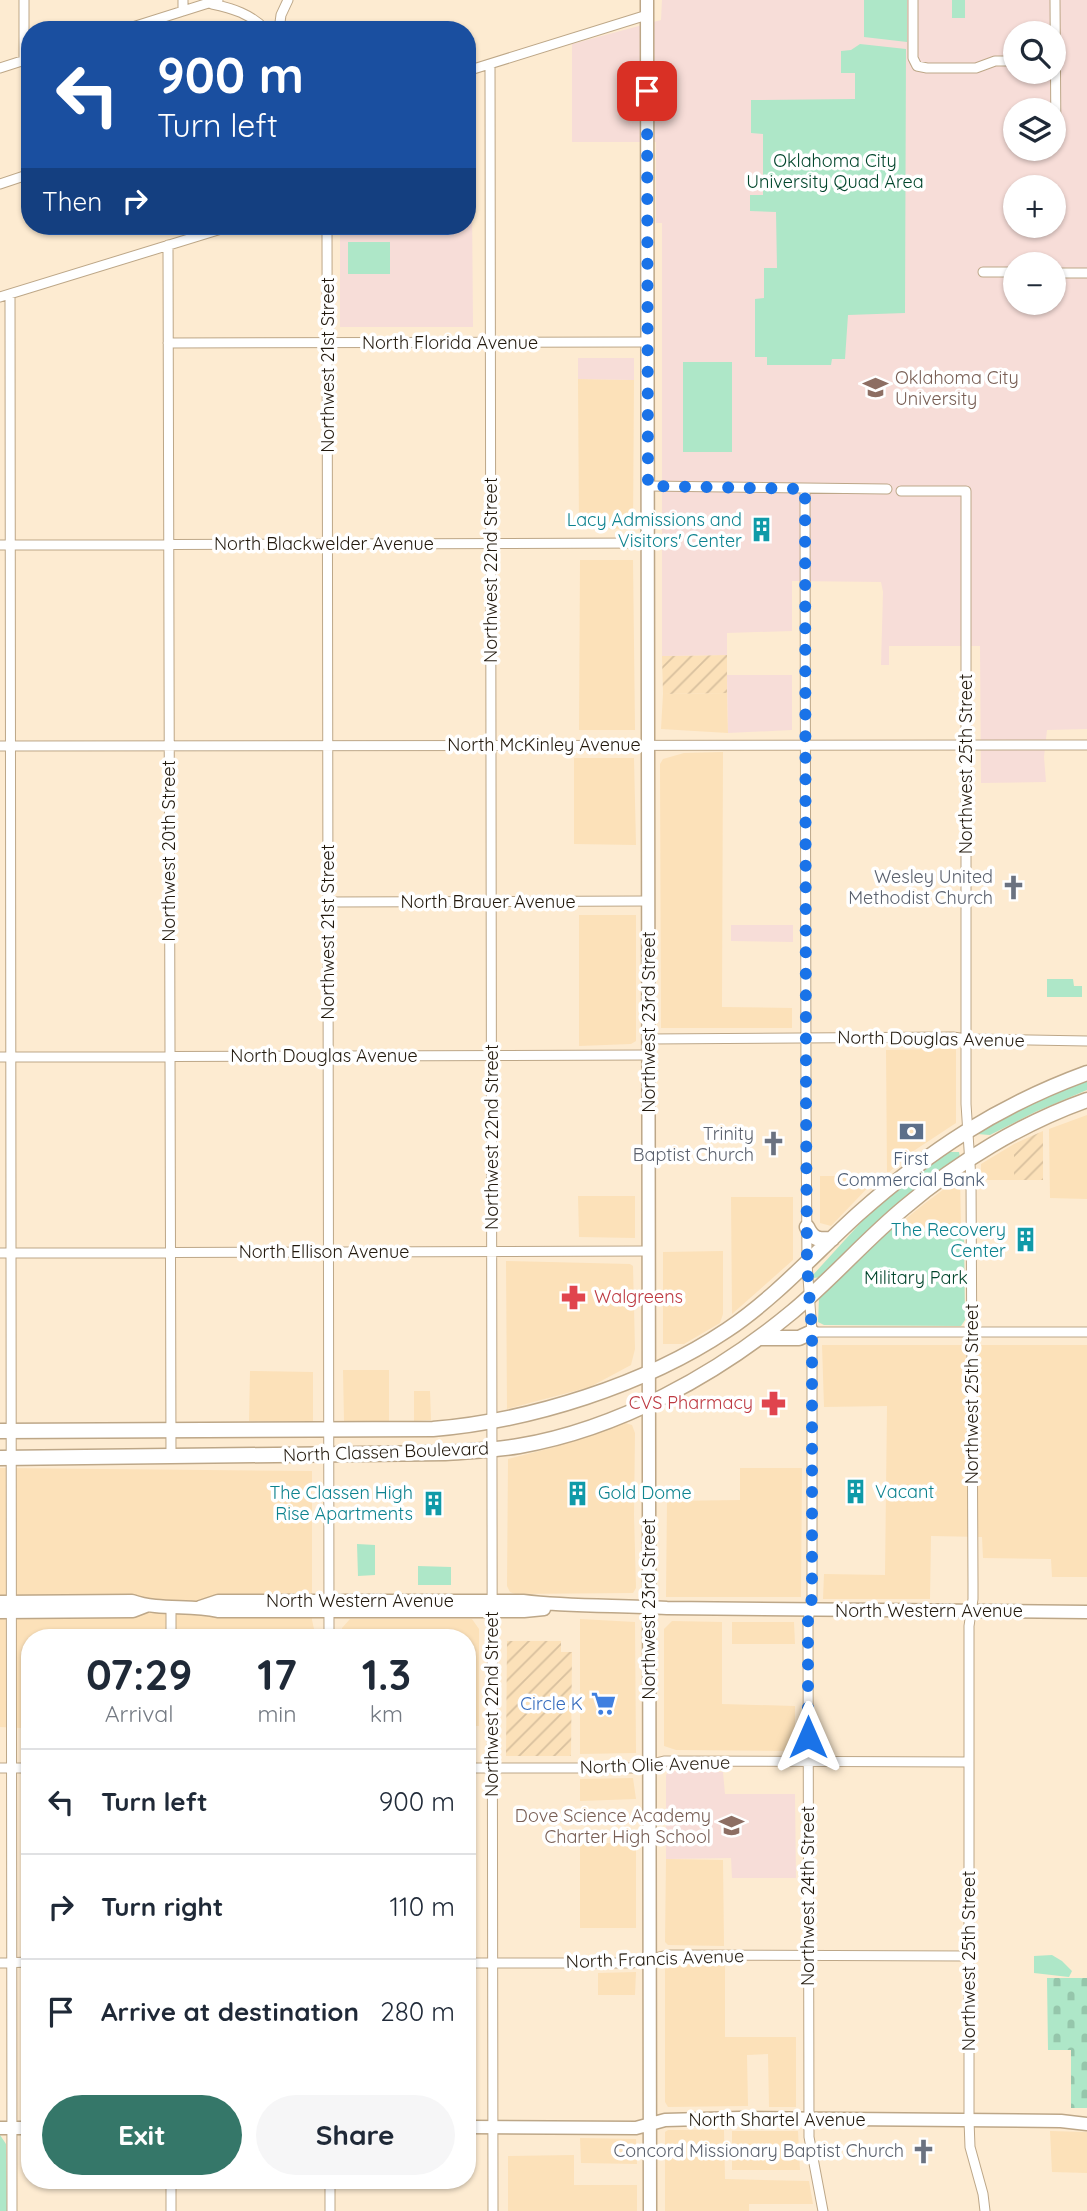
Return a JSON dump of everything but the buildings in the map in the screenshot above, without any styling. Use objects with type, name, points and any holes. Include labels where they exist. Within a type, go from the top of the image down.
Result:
[{"type":"main road","name":"Northwest 23rd Street","points":[[647,0],[650,2211]]},
{"type":"main road","name":"North Classen Boulevard","points":[[6,1431],[433,1429],[493,1421],[570,1402],[648,1372],[727,1330],[780,1289],[855,1217],[909,1171],[968,1130],[1009,1106],[1087,1073]]},
{"type":"main road","name":"North Classen Boulevard","points":[[6,1458],[445,1454],[544,1440],[586,1428],[649,1404],[725,1362],[760,1338],[810,1297],[904,1207],[969,1160],[1012,1135],[1087,1100]]},
{"type":"main road","points":[[807,1227],[818,1240],[832,1239]]},
{"type":"main road","points":[[760,1338],[799,1338],[812,1332]]},
{"type":"main road","name":"North Western Avenue","points":[[6,1607],[133,1611],[146,1606],[200,1607],[218,1611],[329,1606],[492,1606],[523,1601],[562,1606],[810,1611],[1087,1612]]},
{"type":"main road","name":"North Shartel Avenue","points":[[476,2127],[636,2128],[665,2120],[740,2118],[1061,2121],[1087,2124]]},
{"type":"street","points":[[24,0],[25,21]]},
{"type":"street","points":[[183,0],[183,11]]},
{"type":"street","points":[[151,21],[218,0]]},
{"type":"street","points":[[280,21],[288,0]]},
{"type":"street","points":[[913,0],[913,58],[917,66],[976,68],[1003,61]]},
{"type":"street","points":[[1055,0],[1055,21]]},
{"type":"street","points":[[208,3],[227,7],[254,21]]},
{"type":"street","points":[[476,68],[647,15]]},
{"type":"street","points":[[0,68],[21,62]]},
{"type":"street","name":"Northwest 22nd Street","points":[[490,64],[493,2211]]},
{"type":"street","points":[[0,184],[21,177]]},
{"type":"street","points":[[12,2211],[6,2128],[12,1962],[12,1768],[6,1607],[6,1431],[11,1253],[11,902],[5,746],[5,295],[201,235]]},
{"type":"street","name":"Northwest 21st Street","points":[[327,235],[329,1629]]},
{"type":"street","name":"Northwest 20th Street","points":[[168,245],[171,1457]]},
{"type":"street","points":[[983,272],[1003,272]]},
{"type":"street","points":[[1066,273],[1087,273]]},
{"type":"street","name":"North Florida Avenue","points":[[168,343],[647,342]]},
{"type":"street","points":[[648,486],[887,489]]},
{"type":"street","name":"Northwest 24th Street","points":[[805,489],[807,1264],[812,1332],[812,1597],[808,1621],[809,2119],[810,2147],[823,2211]]},
{"type":"street","name":"Northwest 25th Street","points":[[901,491],[966,491],[967,1039],[973,1599],[969,1626],[969,2120],[970,2147],[985,2211]]},
{"type":"street","name":"North Blackwelder Avenue","points":[[5,545],[648,543]]},
{"type":"street","name":"North McKinley Avenue","points":[[5,746],[1087,745]]},
{"type":"street","name":"North Brauer Avenue","points":[[328,902],[649,901]]},
{"type":"street","points":[[0,902],[11,902]]},
{"type":"street","name":"North Douglas Avenue","points":[[649,1039],[954,1037],[1087,1041]]},
{"type":"street","name":"North Douglas Avenue","points":[[0,1057],[649,1055]]},
{"type":"street","name":"North Ellison Avenue","points":[[0,1253],[649,1251]]},
{"type":"street","points":[[812,1332],[1087,1332]]},
{"type":"street","points":[[171,1607],[171,1629]]},
{"type":"street","name":"North Olie Avenue","points":[[476,1768],[635,1768],[664,1761],[969,1762]]},
{"type":"street","points":[[0,1768],[21,1768]]},
{"type":"street","name":"North Francis Avenue","points":[[476,1963],[632,1963],[669,1955],[969,1956]]},
{"type":"street","points":[[0,1963],[21,1962]]},
{"type":"street","points":[[171,2189],[171,2211]]},
{"type":"street","points":[[330,2189],[330,2211]]},
{"type":"shaded area","name":"Oklahoma City University","points":[[662,0],[1087,0],[1087,729],[1047,730],[1044,757],[1046,782],[981,783],[980,646],[889,646],[889,665],[881,665],[881,582],[792,581],[792,631],[727,633],[727,655],[662,656],[662,223],[656,223],[656,142],[572,142],[572,44],[661,20]]},
{"type":"shaded area","points":[[340,235],[472,235],[473,327],[340,327]]},
{"type":"shaded area","points":[[578,358],[634,358],[634,380],[578,379]]},
{"type":"shaded area","points":[[578,379],[634,380],[633,529],[579,528]]},
{"type":"shaded area","points":[[580,560],[633,560],[635,730],[579,730]]},
{"type":"shaded area","points":[[727,655],[727,693],[663,694],[662,656]]},
{"type":"shaded area","points":[[727,675],[792,675],[792,730],[728,733]]},
{"type":"shaded area","points":[[727,693],[728,733],[661,729],[663,694]]},
{"type":"shaded area","points":[[723,752],[722,1007],[792,1008],[792,1028],[661,1028],[660,764],[663,759],[684,753]]},
{"type":"shaded area","points":[[574,758],[634,758],[636,845],[574,844]]},
{"type":"shaded area","points":[[579,915],[636,915],[636,1041],[631,1044],[579,1046]]},
{"type":"shaded area","points":[[731,925],[793,925],[793,942],[731,941]]},
{"type":"shaded area","points":[[956,1049],[956,1123],[912,1152],[887,1174],[886,1050]]},
{"type":"shaded area","points":[[1087,1115],[1087,1199],[1050,1198],[1049,1129]]},
{"type":"shaded area","points":[[1043,1131],[1043,1180],[1014,1180],[1014,1144]]},
{"type":"shaded area","points":[[1014,1144],[1014,1180],[981,1180],[981,1164]]},
{"type":"shaded area","points":[[820,1176],[879,1176],[831,1226],[820,1223]]},
{"type":"shaded area","points":[[960,1177],[961,1230],[892,1230],[924,1204]]},
{"type":"shaded area","points":[[578,1196],[635,1196],[635,1238],[579,1237]]},
{"type":"shaded area","points":[[731,1197],[793,1197],[793,1260],[732,1314]]},
{"type":"shaded area","points":[[723,1251],[723,1314],[720,1323],[684,1344],[663,1344],[663,1252]]},
{"type":"shaded area","points":[[506,1261],[633,1266],[635,1349],[631,1365],[590,1387],[507,1409]]},
{"type":"shaded area","points":[[822,1345],[1087,1345],[1087,1577],[1052,1577],[1051,1559],[983,1558],[982,1537],[931,1536],[930,1599],[823,1599],[824,1574],[885,1575],[887,1406],[824,1407]]},
{"type":"shaded area","points":[[343,1370],[389,1370],[389,1421],[344,1421]]},
{"type":"shaded area","points":[[250,1371],[313,1372],[313,1421],[249,1421]]},
{"type":"shaded area","points":[[414,1391],[430,1391],[431,1420],[414,1421]]},
{"type":"shaded area","points":[[622,1422],[632,1425],[635,1433],[636,1588],[633,1593],[510,1592],[507,1586],[508,1459],[555,1447]]},
{"type":"shaded area","points":[[0,1468],[312,1471],[314,1629],[21,1629],[21,1728],[0,1727]]},
{"type":"shaded area","points":[[740,1468],[802,1468],[801,1597],[666,1597],[667,1501],[740,1500]]},
{"type":"shaded area","points":[[350,1619],[472,1619],[479,1629],[479,1726],[476,1726],[476,1629],[342,1628]]},
{"type":"shaded area","points":[[580,1619],[635,1622],[636,1753],[580,1754]]},
{"type":"shaded area","points":[[672,1621],[722,1622],[722,1704],[795,1706],[795,1751],[676,1750],[664,1746],[664,1629]]},
{"type":"shaded area","points":[[732,1622],[794,1622],[795,1644],[732,1644]]},
{"type":"shaded area","points":[[507,1641],[561,1641],[561,1652],[572,1652],[571,1756],[506,1756]]},
{"type":"shaded area","name":"Dove Science Academy Charter High School","points":[[669,1771],[723,1772],[725,1794],[795,1794],[796,1878],[732,1878],[731,1858],[666,1859],[666,1775]]},
{"type":"shaded area","points":[[633,1778],[636,1799],[580,1801],[580,1779]]},
{"type":"shaded area","points":[[580,1843],[636,1843],[636,1928],[580,1928]]},
{"type":"shaded area","points":[[666,1859],[723,1860],[724,1946],[668,1945],[665,1942]]},
{"type":"shaded area","points":[[681,1961],[725,1961],[725,2037],[796,2037],[796,2107],[769,2107],[768,2054],[747,2055],[748,2106],[668,2107],[665,2102],[665,1969]]},
{"type":"shaded area","points":[[636,1972],[635,1995],[598,1995],[598,1973]]},
{"type":"shaded area","points":[[724,2130],[725,2179],[809,2181],[813,2204],[749,2204],[749,2211],[665,2211],[665,2132]]},
{"type":"shaded area","points":[[732,2131],[798,2131],[800,2170],[732,2170]]},
{"type":"shaded area","points":[[1050,2131],[1087,2132],[1087,2173],[1052,2172]]},
{"type":"shaded area","points":[[580,2138],[636,2139],[637,2164],[581,2163]]},
{"type":"shaded area","points":[[574,2155],[574,2185],[637,2185],[637,2211],[508,2211],[508,2156]]},
{"type":"green space","points":[[864,0],[907,0],[907,42],[864,37]]},
{"type":"green space","points":[[952,0],[965,0],[965,18],[952,18]]},
{"type":"green space","name":"Oklahoma City University Quad Area","points":[[860,44],[906,49],[905,313],[848,315],[845,359],[832,359],[831,365],[767,365],[767,357],[755,357],[755,299],[764,298],[764,268],[777,268],[776,212],[750,211],[750,195],[763,195],[763,134],[751,133],[751,100],[855,99],[855,73],[841,73],[841,51],[851,50]]},
{"type":"green space","points":[[348,242],[390,242],[390,274],[348,274]]},
{"type":"green space","points":[[683,362],[732,362],[732,452],[683,452]]},
{"type":"green space","points":[[1047,979],[1073,979],[1074,986],[1082,986],[1082,997],[1047,997]]},
{"type":"green space","points":[[1087,1079],[1087,1090],[990,1135],[976,1132],[1017,1108]]},
{"type":"green space","points":[[948,1152],[959,1152],[960,1157],[922,1183],[887,1212],[821,1277],[812,1276],[875,1207]]},
{"type":"green space","name":"Military Park","points":[[890,1228],[964,1231],[965,1320],[961,1326],[824,1325],[818,1322],[819,1298]]},
{"type":"green space","points":[[357,1544],[375,1545],[375,1575],[358,1576]]},
{"type":"green space","points":[[418,1566],[451,1567],[451,1585],[418,1585]]},
{"type":"green space","points":[[1052,1955],[1072,1971],[1069,1977],[1034,1973],[1034,1956]]},
{"type":"green space","points":[[1047,1978],[1087,1978],[1087,2108],[1071,2108],[1071,2050],[1048,2050]]},
{"type":"green space","points":[[0,2135],[6,2144],[7,2211],[0,2211]]},
{"type":"place","name":"Oklahoma City University","points":[[875,388]]},
{"type":"place","name":"Lacy Admissions and Visitors' Center","points":[[762,530]]},
{"type":"place","name":"Wesley United Methodist Church","points":[[1013,887]]},
{"type":"place","name":"First Commercial Bank","points":[[911,1132]]},
{"type":"place","name":"Trinity Baptist Church","points":[[774,1144]]},
{"type":"place","name":"The Recovery Center","points":[[1026,1240]]},
{"type":"place","name":"Walgreens","points":[[574,1297]]},
{"type":"place","name":"CVS Pharmacy","points":[[773,1403]]},
{"type":"place","name":"Vacant","points":[[855,1492]]},
{"type":"place","name":"Gold Dome","points":[[578,1493]]},
{"type":"place","name":"The Classen High Rise Apartments","points":[[433,1503]]},
{"type":"place","name":"Circle K","points":[[603,1704]]},
{"type":"place","name":"Dove Science Academy Charter High School","points":[[731,1826]]},
{"type":"place","name":"Concord Missionary Baptist Church","points":[[924,2151]]},
{"type":"route","points":[[647,91],[648,486],[805,489],[807,1264],[812,1332],[812,1597],[808,1621],[808,1737]]}]
